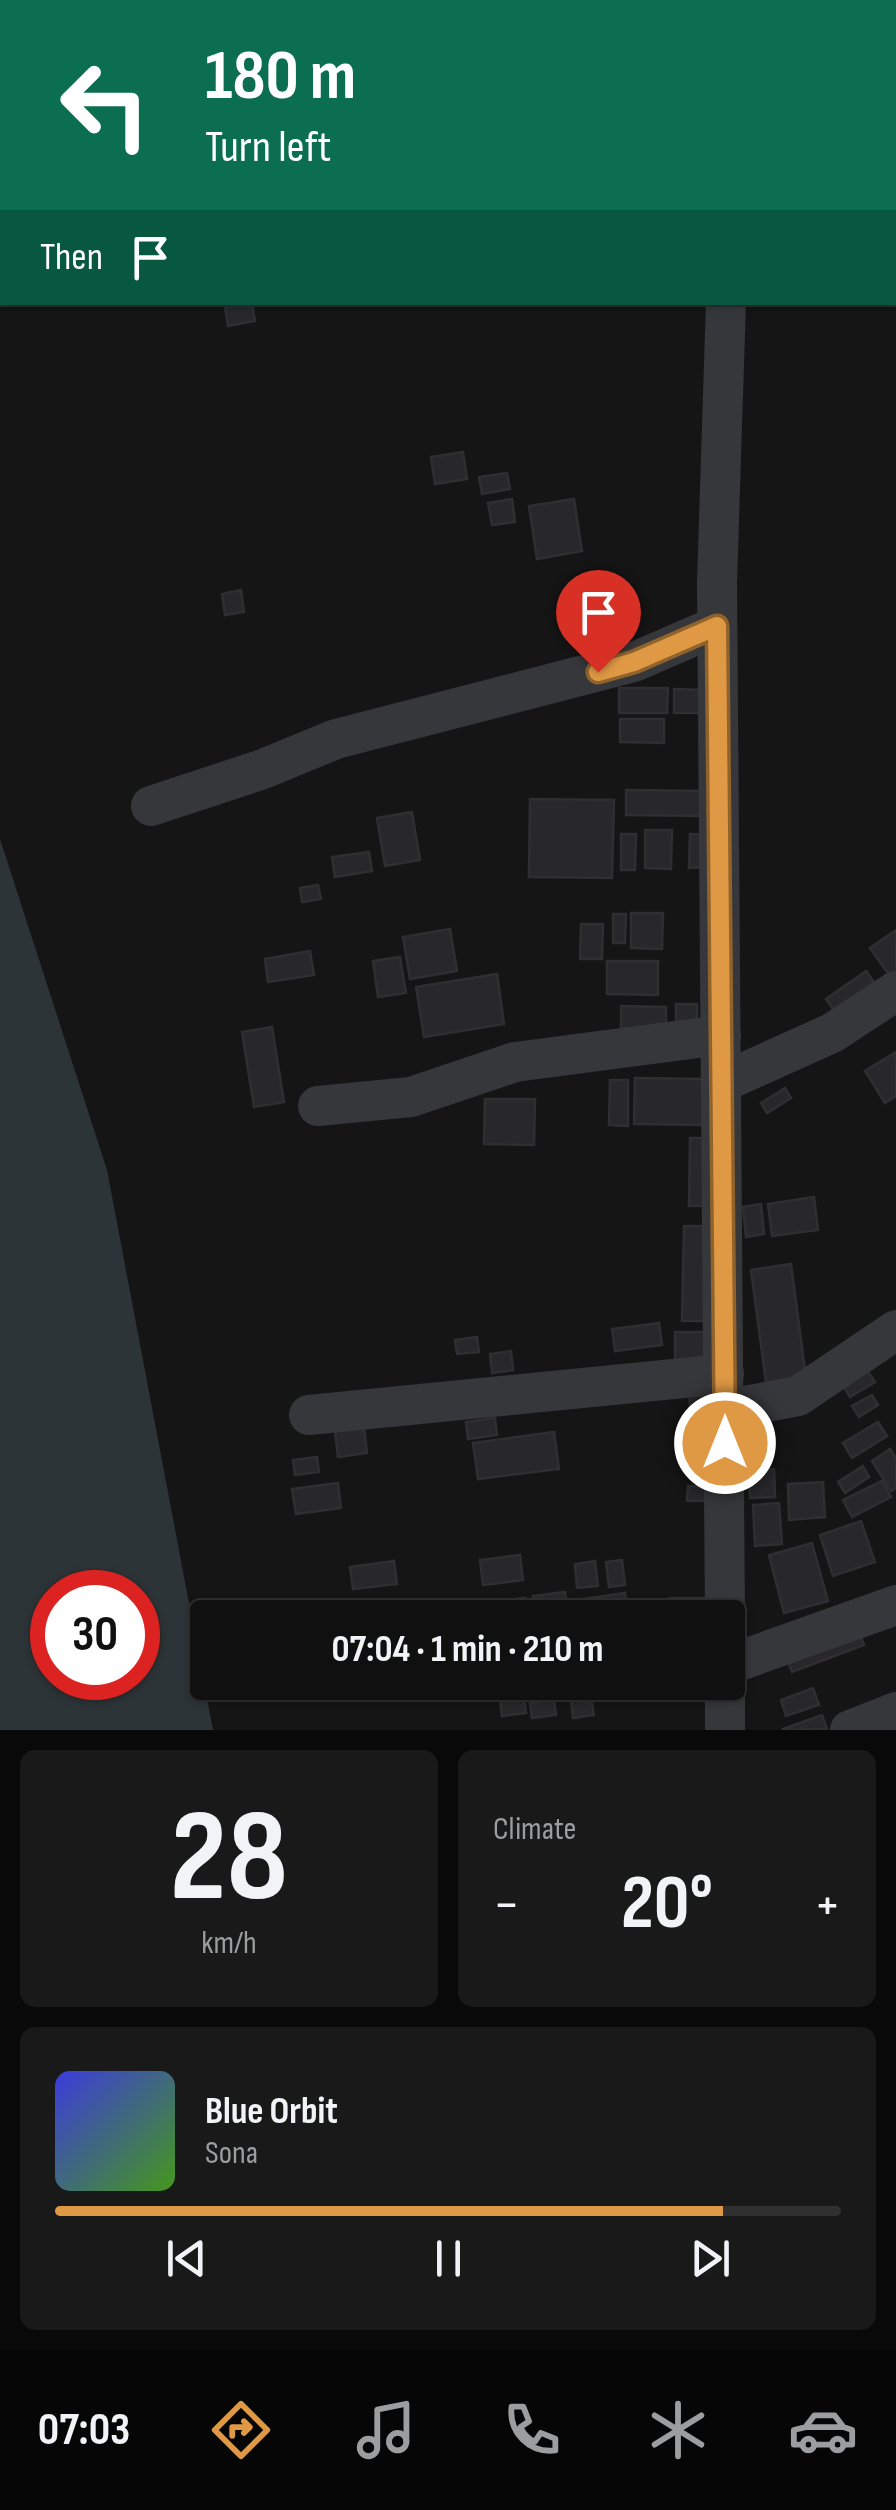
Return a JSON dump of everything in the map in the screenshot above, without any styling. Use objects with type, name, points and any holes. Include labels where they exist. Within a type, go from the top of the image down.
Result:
[{"type":"street","points":[[725,1600],[717,626],[726,305]]},
{"type":"street","points":[[151,806],[263,769],[336,738],[634,662],[717,626]]},
{"type":"street","points":[[721,1083],[832,1033],[896,990]]},
{"type":"street","points":[[318,1106],[412,1097],[515,1062],[721,1035]]},
{"type":"street","points":[[309,1415],[724,1392],[798,1396],[896,1330]]},
{"type":"street","points":[[745,1659],[896,1605]]},
{"type":"street","points":[[725,1700],[725,1730]]},
{"type":"street","points":[[850,1730],[896,1712]]},
{"type":"shaded area","points":[[0,839],[107,1170],[190,1608],[190,1700],[207,1700],[213,1730],[0,1730]]},
{"type":"building","points":[[252,305],[255,321],[228,326],[225,307]]},
{"type":"building","points":[[463,452],[467,479],[435,484],[431,457]]},
{"type":"building","points":[[507,473],[510,489],[482,494],[479,477]]},
{"type":"building","points":[[512,499],[515,522],[492,525],[488,503]]},
{"type":"building","points":[[574,499],[582,551],[537,559],[529,506]]},
{"type":"building","points":[[241,590],[244,612],[225,615],[222,594]]},
{"type":"building","points":[[619,688],[668,688],[667,713],[619,713]]},
{"type":"building","points":[[674,689],[700,690],[699,713],[674,713]]},
{"type":"building","points":[[620,719],[664,719],[664,743],[620,742]]},
{"type":"building","points":[[626,790],[710,791],[710,816],[626,815]]},
{"type":"building","points":[[530,799],[614,800],[612,878],[529,877]]},
{"type":"building","points":[[412,812],[420,860],[385,866],[377,818]]},
{"type":"building","points":[[645,830],[672,830],[671,869],[645,868]]},
{"type":"building","points":[[621,834],[636,834],[635,870],[621,870]]},
{"type":"building","points":[[690,834],[709,835],[708,867],[689,868]]},
{"type":"building","points":[[369,852],[372,871],[335,877],[332,857]]},
{"type":"building","points":[[318,885],[321,899],[302,902],[300,888]]},
{"type":"building","points":[[631,913],[663,913],[662,949],[631,948]]},
{"type":"building","points":[[613,914],[626,914],[625,943],[613,943]]},
{"type":"building","points":[[581,924],[603,924],[602,959],[580,959]]},
{"type":"building","points":[[450,929],[457,971],[410,979],[403,937]]},
{"type":"building","points":[[896,930],[896,981],[894,982],[870,948]]},
{"type":"building","points":[[310,951],[314,975],[268,982],[265,959]]},
{"type":"building","points":[[400,957],[406,993],[378,997],[373,961]]},
{"type":"building","points":[[607,961],[658,961],[658,995],[607,994]]},
{"type":"building","points":[[866,971],[882,994],[842,1022],[826,999]]},
{"type":"building","points":[[497,974],[504,1024],[424,1037],[416,987]]},
{"type":"building","points":[[676,1004],[697,1004],[697,1025],[676,1025]]},
{"type":"building","points":[[621,1006],[666,1007],[666,1029],[621,1029]]},
{"type":"building","points":[[272,1027],[284,1102],[254,1107],[242,1032]]},
{"type":"building","points":[[896,1052],[896,1096],[885,1103],[865,1071]]},
{"type":"building","points":[[635,1078],[703,1079],[702,1125],[634,1124]]},
{"type":"building","points":[[610,1080],[628,1080],[628,1126],[609,1125]]},
{"type":"building","points":[[785,1088],[791,1098],[767,1113],[761,1103]]},
{"type":"building","points":[[485,1099],[535,1099],[534,1145],[484,1144]]},
{"type":"building","points":[[690,1138],[712,1138],[711,1206],[689,1206]]},
{"type":"building","points":[[814,1197],[818,1230],[772,1236],[768,1204]]},
{"type":"building","points":[[761,1204],[764,1234],[746,1237],[743,1207]]},
{"type":"building","points":[[684,1226],[712,1226],[711,1321],[682,1321]]},
{"type":"building","points":[[791,1264],[807,1385],[767,1390],[751,1270]]},
{"type":"building","points":[[659,1323],[662,1345],[615,1351],[612,1329]]},
{"type":"building","points":[[675,1332],[712,1332],[711,1360],[675,1359]]},
{"type":"building","points":[[477,1337],[479,1352],[457,1354],[455,1340]]},
{"type":"building","points":[[511,1351],[513,1370],[492,1373],[490,1354]]},
{"type":"building","points":[[867,1370],[875,1382],[850,1397],[843,1385]]},
{"type":"building","points":[[690,1390],[713,1390],[712,1427],[689,1427]]},
{"type":"building","points":[[872,1395],[878,1405],[859,1417],[852,1406]]},
{"type":"building","points":[[495,1418],[497,1435],[468,1439],[466,1422]]},
{"type":"building","points":[[878,1422],[887,1436],[852,1458],[843,1443]]},
{"type":"building","points":[[364,1427],[367,1453],[338,1457],[335,1431]]},
{"type":"building","points":[[554,1432],[559,1469],[478,1479],[473,1443]]},
{"type":"building","points":[[694,1438],[712,1439],[711,1466],[693,1466]]},
{"type":"building","points":[[765,1443],[766,1460],[751,1461],[750,1444]]},
{"type":"building","points":[[890,1449],[896,1458],[896,1488],[891,1491],[872,1461]]},
{"type":"building","points":[[317,1457],[319,1472],[295,1475],[293,1460]]},
{"type":"building","points":[[863,1466],[869,1477],[845,1493],[838,1482]]},
{"type":"building","points":[[774,1469],[775,1497],[750,1498],[749,1471]]},
{"type":"building","points":[[882,1481],[891,1497],[852,1517],[843,1500]]},
{"type":"building","points":[[823,1482],[825,1517],[789,1520],[788,1484]]},
{"type":"building","points":[[338,1483],[341,1508],[296,1514],[292,1489]]},
{"type":"building","points":[[688,1486],[718,1487],[718,1501],[687,1501]]},
{"type":"building","points":[[779,1503],[782,1544],[755,1546],[753,1505]]},
{"type":"building","points":[[861,1521],[875,1562],[833,1576],[820,1535]]},
{"type":"building","points":[[812,1543],[828,1601],[784,1613],[769,1555]]},
{"type":"building","points":[[520,1555],[523,1580],[483,1585],[480,1560]]},
{"type":"building","points":[[622,1560],[625,1585],[609,1587],[606,1562]]},
{"type":"building","points":[[394,1561],[397,1584],[353,1589],[350,1567]]},
{"type":"building","points":[[595,1561],[598,1586],[577,1588],[575,1564]]},
{"type":"building","points":[[565,1592],[566,1600],[534,1600],[533,1596]]},
{"type":"building","points":[[625,1593],[626,1600],[583,1600]]},
{"type":"building","points":[[670,1598],[711,1598],[711,1600]]},
{"type":"building","points":[[856,1622],[864,1645],[792,1672],[783,1649]]},
{"type":"building","points":[[813,1688],[819,1705],[786,1716],[781,1700]]},
{"type":"building","points":[[500,1700],[524,1700],[526,1713],[502,1716]]},
{"type":"building","points":[[554,1700],[556,1715],[532,1718],[530,1703]]},
{"type":"building","points":[[571,1700],[591,1700],[594,1715],[573,1718]]},
{"type":"building","points":[[822,1715],[827,1729],[783,1730],[783,1729]]},
{"type":"route","points":[[598,672],[634,662],[717,626],[725,1443]]}]
